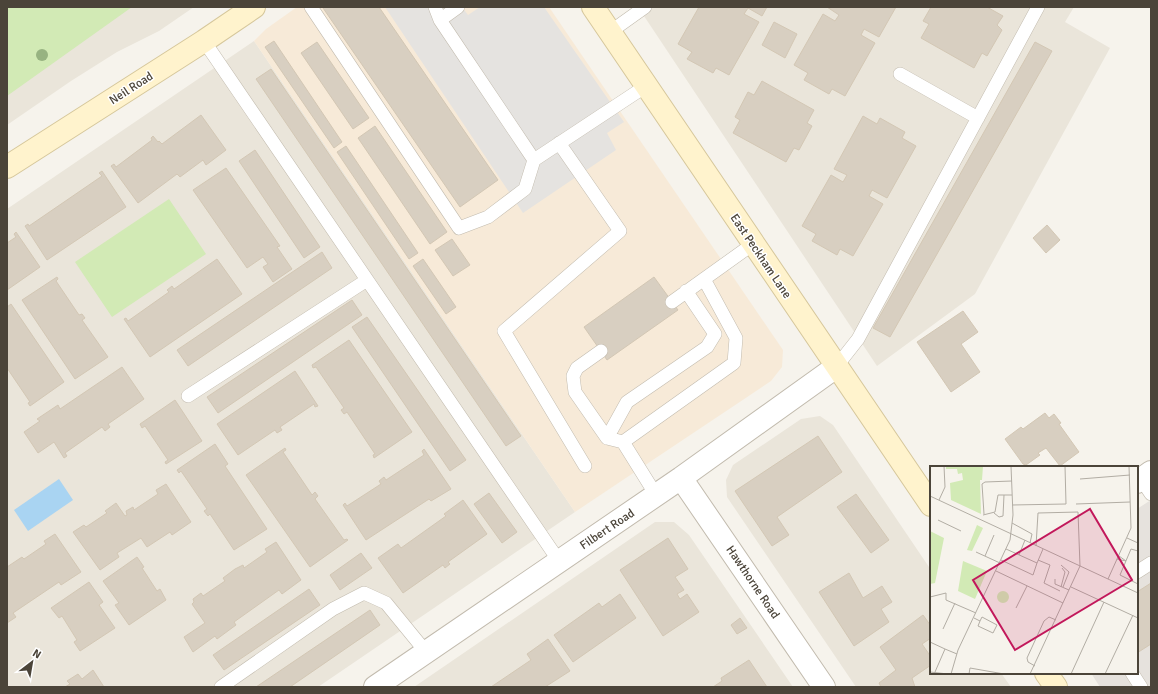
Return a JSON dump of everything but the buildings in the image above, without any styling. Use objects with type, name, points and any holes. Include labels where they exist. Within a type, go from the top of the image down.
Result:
[{"type":"street","name":"Neil Road","points":[[7,167],[204,41],[254,7]]},
{"type":"street","name":"East Peckham Lane","points":[[593,7],[930,504]]},
{"type":"street","name":"Filbert Road","points":[[375,687],[681,478],[836,367]]},
{"type":"street","name":"Hawthorne Road","points":[[681,478],[824,687]]},
{"type":"street","points":[[1047,674],[1056,687]]},
{"type":"lane","points":[[311,7],[459,228],[488,217],[525,189],[534,160],[646,86]]},
{"type":"lane","points":[[435,7],[440,20],[534,160]]},
{"type":"lane","points":[[440,20],[458,7]]},
{"type":"lane","points":[[610,32],[645,7]]},
{"type":"lane","points":[[836,367],[858,339],[1038,7]]},
{"type":"lane","points":[[204,41],[559,561]]},
{"type":"lane","points":[[900,74],[978,118]]},
{"type":"lane","points":[[559,143],[620,231],[504,331],[585,466]]},
{"type":"lane","points":[[672,302],[753,244]]},
{"type":"lane","points":[[622,442],[734,363],[736,338],[704,279]]},
{"type":"lane","points":[[188,396],[367,280]]},
{"type":"lane","points":[[607,438],[627,402],[707,347],[715,334],[686,291]]},
{"type":"lane","points":[[601,351],[576,368],[573,376],[575,392],[607,438],[622,442],[656,495]]},
{"type":"lane","points":[[1138,571],[1151,563]]},
{"type":"lane","points":[[221,687],[333,609],[364,593],[386,603],[426,652]]},
{"type":"lane","points":[[1133,674],[1141,687]]},
{"type":"shaded area","points":[[7,7],[194,7],[159,31],[117,52],[71,81],[7,125]]},
{"type":"shaded area","points":[[297,7],[549,7],[783,350],[782,367],[771,381],[575,512],[254,41],[266,29]]},
{"type":"shaded area","points":[[385,7],[462,7],[468,15],[480,7],[544,7],[624,122],[607,133],[616,150],[523,213]]},
{"type":"shaded area","points":[[638,7],[1074,7],[1065,22],[1110,48],[975,294],[877,366]]},
{"type":"shaded area","points":[[254,41],[575,512],[318,687],[7,687],[7,209]]},
{"type":"shaded area","points":[[820,416],[833,425],[930,569],[930,674],[1002,674],[1011,687],[856,687],[727,497],[726,480],[733,465],[801,419]]},
{"type":"shaded area","points":[[1151,500],[1151,687],[1100,687],[1092,674],[1138,674],[1138,508]]},
{"type":"shaded area","points":[[655,522],[674,522],[689,535],[793,687],[414,687]]},
{"type":"green space","points":[[7,7],[132,7],[7,96]]},
{"type":"green space","points":[[169,199],[206,254],[112,317],[75,262]]},
{"type":"water","points":[[59,479],[73,500],[28,531],[14,510]]}]
